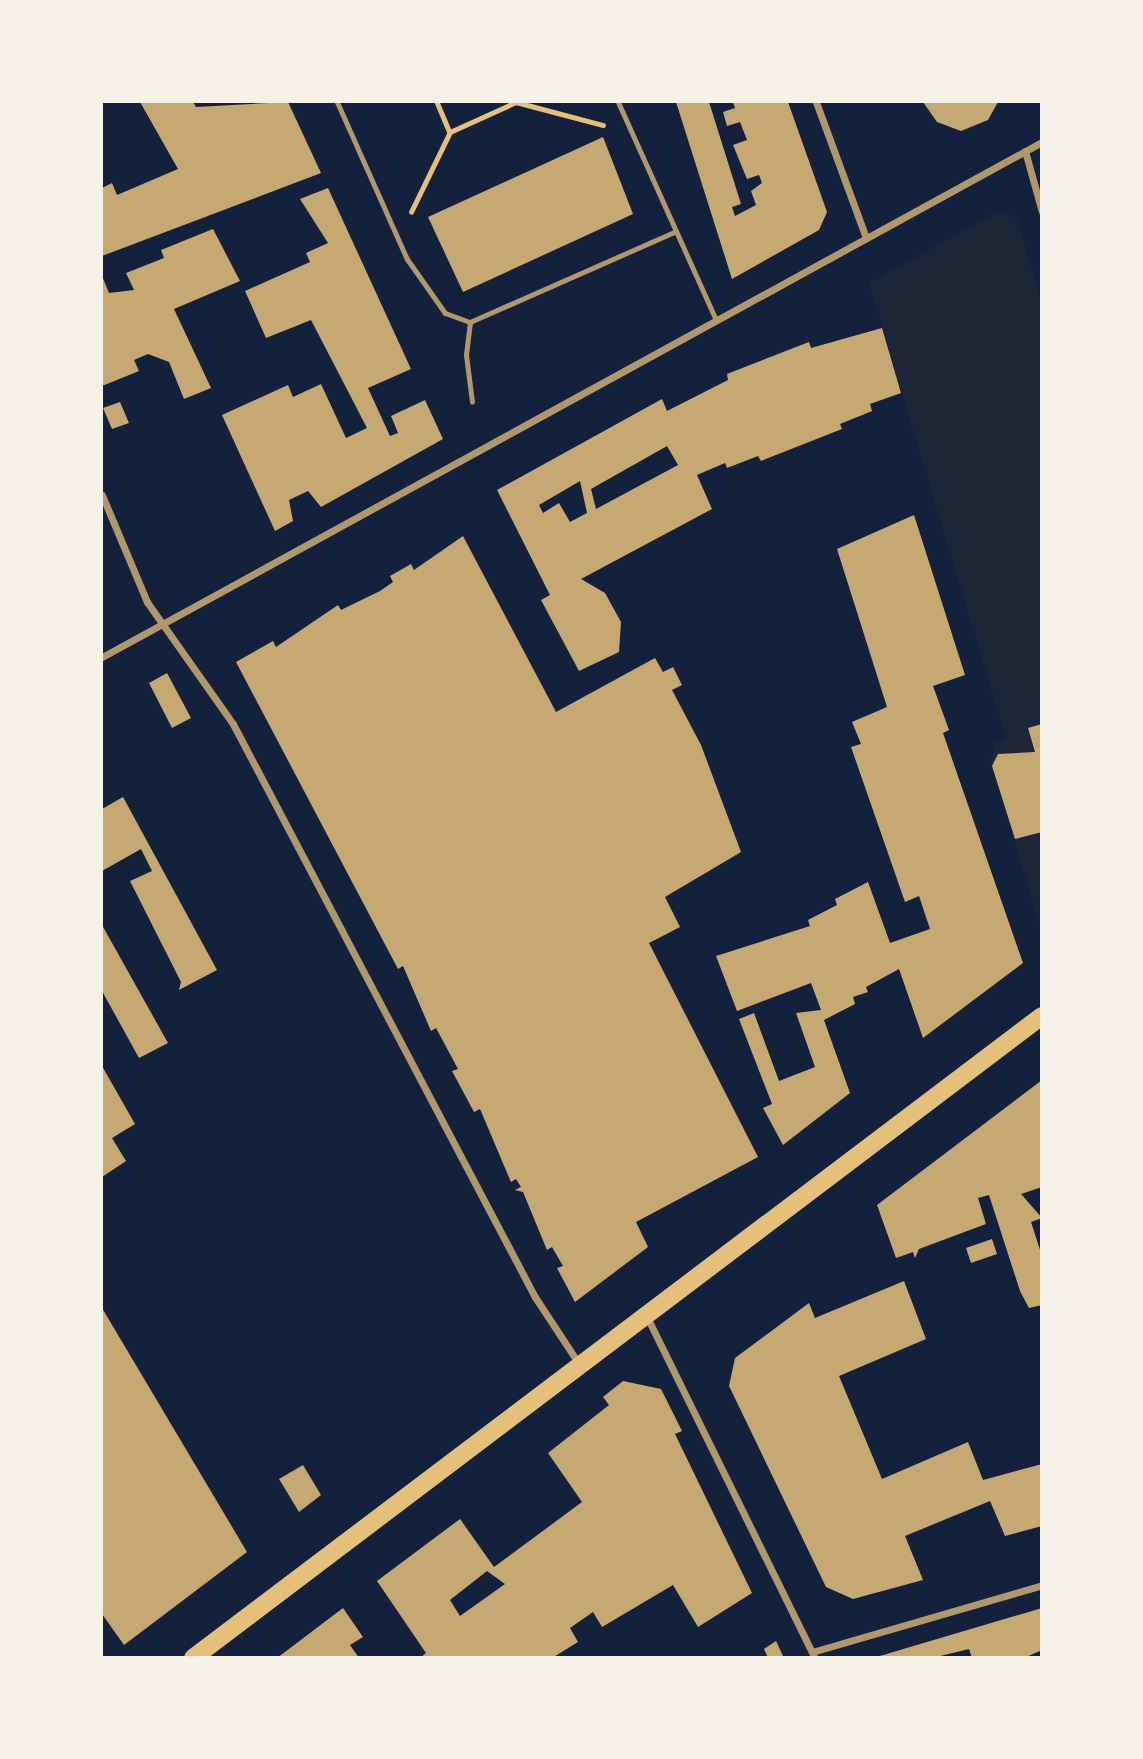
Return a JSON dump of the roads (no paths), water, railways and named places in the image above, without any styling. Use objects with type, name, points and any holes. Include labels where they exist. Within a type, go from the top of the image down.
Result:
[{"type":"main road","points":[[193,1657],[581,1367],[1041,1016]]},
{"type":"street","points":[[816,102],[866,238]]},
{"type":"street","points":[[102,657],[1041,142]]},
{"type":"street","points":[[1025,151],[1041,212]]},
{"type":"street","points":[[102,495],[147,602],[233,724],[535,1297],[581,1367]]},
{"type":"street","points":[[647,1317],[814,1655],[1041,1586]]},
{"type":"lane","points":[[337,102],[427,296],[444,313],[470,322],[676,231]]},
{"type":"lane","points":[[618,102],[716,320]]},
{"type":"lane","points":[[470,322],[466,355],[472,402]]}]
